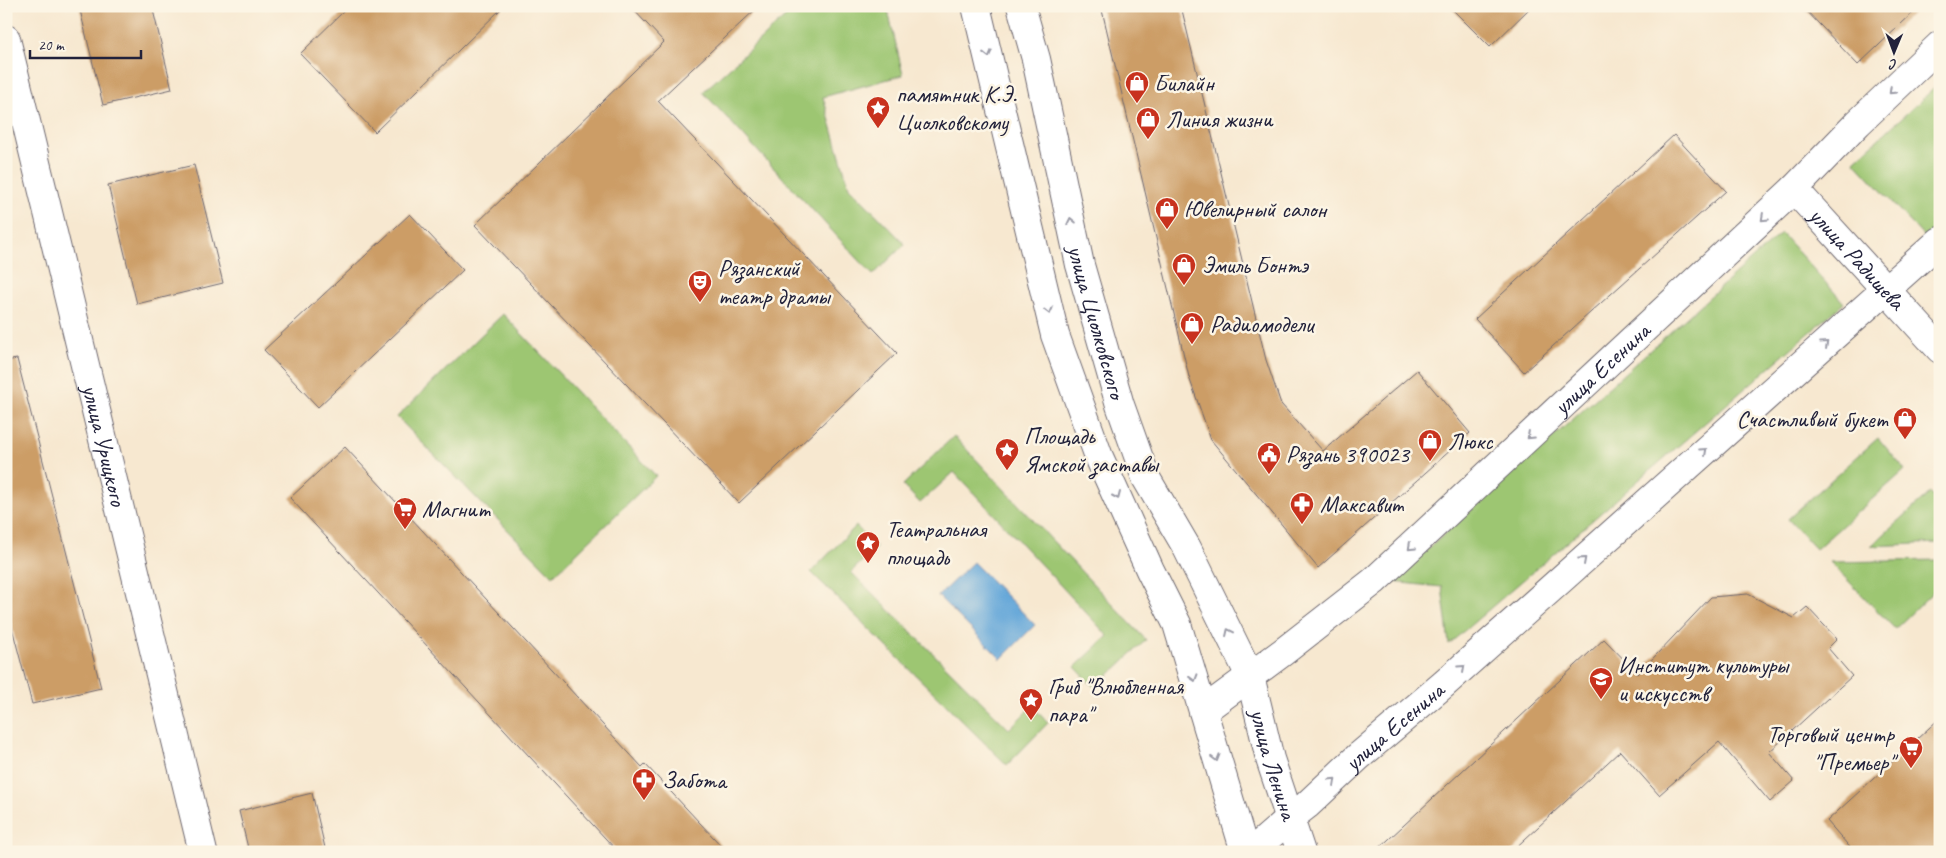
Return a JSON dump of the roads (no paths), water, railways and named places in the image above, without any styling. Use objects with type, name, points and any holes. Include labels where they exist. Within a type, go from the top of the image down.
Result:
[{"type":"main road","name":"улица Циолковского","points":[[976,6],[1055,335],[1100,457],[1150,570],[1177,624],[1245,852]]},
{"type":"main road","name":"улица Циолковского","points":[[1022,6],[1036,59],[1080,265],[1120,405],[1146,478],[1187,548],[1250,676]]},
{"type":"main road","name":"улица Урицкого","points":[[6,39],[203,852]]},
{"type":"main road","name":"улица Есенина","points":[[1250,676],[1374,581],[1794,189],[1858,123],[1940,45]]},
{"type":"main road","name":"улица Радищева","points":[[1794,189],[1885,291],[1940,349]]},
{"type":"main road","name":"улица Есенина","points":[[1251,852],[1452,677],[1940,241]]},
{"type":"main road","points":[[1203,711],[1250,676]]},
{"type":"main road","name":"улица Ленина","points":[[1250,676],[1270,760],[1301,852]]},
{"type":"water","points":[[973,562],[1035,625],[1001,659],[938,596]]},
{"type":"place","name":"Билайн","points":[[1137,104]]},
{"type":"place","name":"памятник К.Э. Циолковскому","points":[[878,129]]},
{"type":"place","name":"Линия жизни","points":[[1148,140]]},
{"type":"place","name":"Ювелирный салон","points":[[1167,230]]},
{"type":"place","name":"Эмиль Бонтэ","points":[[1184,286]]},
{"type":"place","name":"Рязанский театр драмы","points":[[700,303]]},
{"type":"place","name":"Радиомодели","points":[[1192,345]]},
{"type":"place","name":"Счастливый букет","points":[[1905,440]]},
{"type":"place","name":"Люкс","points":[[1430,462]]},
{"type":"place","name":"Площадь Ямской заставы","points":[[1007,471]]},
{"type":"place","name":"Рязань 390023","points":[[1269,475]]},
{"type":"place","name":"Максавит","points":[[1302,525]]},
{"type":"place","name":"Магнит","points":[[405,530]]},
{"type":"place","name":"Театральная площадь","points":[[868,564]]},
{"type":"place","name":"Институт культуры и искусств","points":[[1601,700]]},
{"type":"place","name":"Гриб \"Влюбленная пара\"","points":[[1031,721]]},
{"type":"place","name":"Торговый центр \"Премьер\"","points":[[1911,769]]},
{"type":"place","name":"Забота","points":[[644,801]]}]
